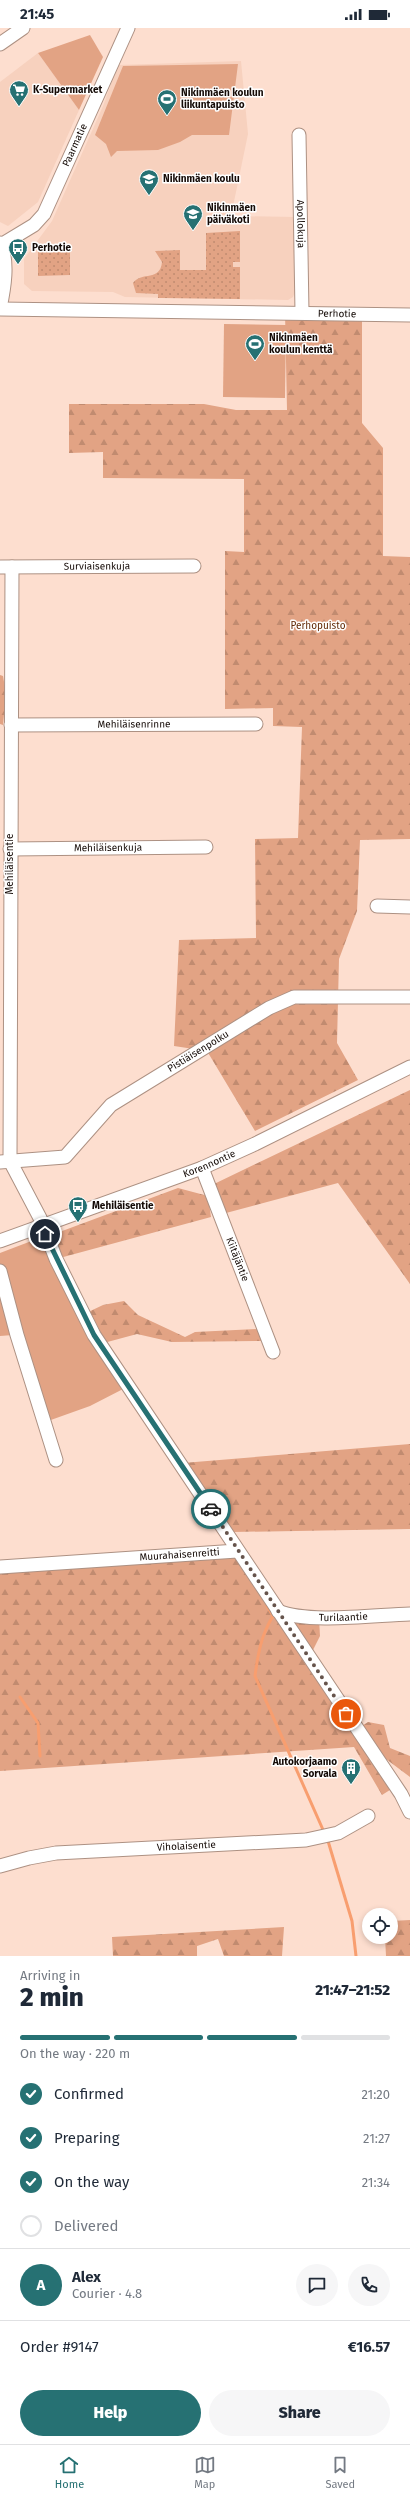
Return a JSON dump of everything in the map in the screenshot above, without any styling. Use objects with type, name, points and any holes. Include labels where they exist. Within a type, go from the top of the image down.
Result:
[{"type":"street","points":[[0,44],[23,28]]},
{"type":"street","name":"Paarmatie","points":[[0,244],[34,225],[44,214],[128,28]]},
{"type":"street","name":"Apollokuja","points":[[299,135],[302,312]]},
{"type":"street","points":[[0,244],[4,255],[4,290],[0,309]]},
{"type":"street","name":"Perhotie","points":[[0,309],[410,314]]},
{"type":"street","name":"Surviaisenkuja","points":[[6,567],[194,566]]},
{"type":"street","name":"Mehiläisentie","points":[[5,1162],[11,725],[6,567]]},
{"type":"street","name":"Mehiläisenrinne","points":[[11,725],[256,724]]},
{"type":"street","name":"Mehiläisenkuja","points":[[10,849],[206,847]]},
{"type":"street","points":[[376,906],[410,907]]},
{"type":"street","name":"Pistiäisenpolku","points":[[5,1162],[65,1157],[111,1105],[269,1008],[294,997],[410,997]]},
{"type":"street","name":"Korennontie","points":[[0,1241],[202,1168],[269,1138],[410,1067]]},
{"type":"street","points":[[5,1162],[42,1225],[56,1259],[94,1335],[140,1406],[401,1794],[410,1812]]},
{"type":"street","name":"Kiitäjäntie","points":[[202,1168],[273,1352]]},
{"type":"street","points":[[0,1271],[17,1335],[56,1460]]},
{"type":"street","name":"Muurahaisenreitti","points":[[0,1567],[237,1551]]},
{"type":"street","name":"Turilaantie","points":[[278,1611],[286,1614],[310,1618],[410,1614]]},
{"type":"street","name":"Viholaisentie","points":[[0,1866],[29,1858],[56,1853],[306,1840],[338,1833],[368,1816]]},
{"type":"shaded area","points":[[38,53],[79,110],[38,202],[8,226],[0,222],[0,82]]},
{"type":"shaded area","name":"Nikinmäen koulu","points":[[241,61],[248,134],[231,216],[295,217],[295,292],[293,297],[288,300],[125,297],[113,292],[32,291],[24,284],[24,259],[52,221],[103,106],[118,65]]},
{"type":"green space","points":[[90,35],[103,57],[79,110],[38,53]]},
{"type":"green space","name":"Nikinmäen koulun liikuntapuisto","points":[[238,64],[229,135],[192,135],[180,142],[158,150],[117,151],[111,157],[106,144],[95,135],[123,66]]},
{"type":"green space","points":[[240,231],[240,262],[233,262],[233,267],[240,267],[240,299],[158,298],[158,294],[136,293],[133,283],[137,279],[154,274],[161,268],[162,262],[155,251],[180,250],[180,270],[206,270],[206,233]]},
{"type":"green space","points":[[55,250],[55,252],[70,252],[70,275],[38,276],[38,251]]},
{"type":"green space","name":"Perhopuisto","points":[[285,312],[362,320],[362,423],[383,448],[383,556],[410,557],[410,839],[360,840],[357,911],[339,959],[337,1043],[358,1080],[255,1131],[207,1051],[174,1046],[179,940],[256,938],[255,839],[298,838],[302,727],[273,726],[273,708],[225,709],[225,551],[244,552],[244,479],[103,478],[103,452],[69,453],[69,404],[204,404],[236,410],[287,410]]},
{"type":"green space","name":"Nikinmäen koulun kenttä","points":[[224,324],[286,325],[285,398],[223,397]]},
{"type":"green space","points":[[0,675],[3,676],[6,693],[3,725],[0,724]]},
{"type":"green space","points":[[410,1090],[410,1284],[338,1183],[226,1213],[214,1184]]},
{"type":"green space","points":[[178,1188],[208,1196],[211,1217],[56,1259],[46,1237]]},
{"type":"green space","points":[[42,1237],[127,1387],[90,1406],[48,1421],[13,1335],[0,1336],[0,1253]]},
{"type":"green space","points":[[124,1301],[138,1315],[185,1337],[195,1332],[257,1329],[262,1341],[172,1342],[137,1334],[100,1344],[84,1314],[103,1305]]},
{"type":"green space","points":[[410,1444],[410,1529],[233,1532],[183,1463]]},
{"type":"green space","points":[[234,1555],[354,1731],[368,1722],[384,1725],[390,1748],[410,1756],[410,1777],[386,1759],[384,1772],[393,1788],[382,1795],[354,1747],[0,1771],[0,1572]]},
{"type":"green space","points":[[319,1618],[320,1636],[311,1654],[288,1620]]},
{"type":"green space","points":[[410,1920],[410,1956],[386,1956],[385,1944],[398,1944],[398,1921]]},
{"type":"green space","points":[[284,1927],[282,1956],[224,1956],[218,1939],[197,1946],[197,1956],[113,1956],[112,1937]]},
{"type":"waterway","points":[[267,1606],[273,1616],[263,1638],[255,1676],[324,1832]]},
{"type":"waterway","points":[[20,1697],[38,1723],[40,1756]]},
{"type":"waterway","points":[[328,1841],[352,1921],[356,1956]]},
{"type":"way so far","points":[[211,1509],[237,1551],[346,1714]]},
{"type":"place","name":"K-Supermarket","points":[[19,107]]},
{"type":"place","name":"Nikinmäen koulun liikuntapuisto","points":[[167,116]]},
{"type":"place","name":"Nikinmäen koulu","points":[[149,196]]},
{"type":"place","name":"Nikinmäen päiväkoti","points":[[193,231]]},
{"type":"place","name":"Perhotie","points":[[18,265]]},
{"type":"place","name":"Nikinmäen koulun kenttä","points":[[255,361]]},
{"type":"place","name":"Mehiläisentie","points":[[78,1223]]},
{"type":"place","name":"Autokorjaamo Sorvala","points":[[351,1785]]},
{"type":"route","points":[[45,1234],[94,1335],[127,1387],[211,1509]]}]
